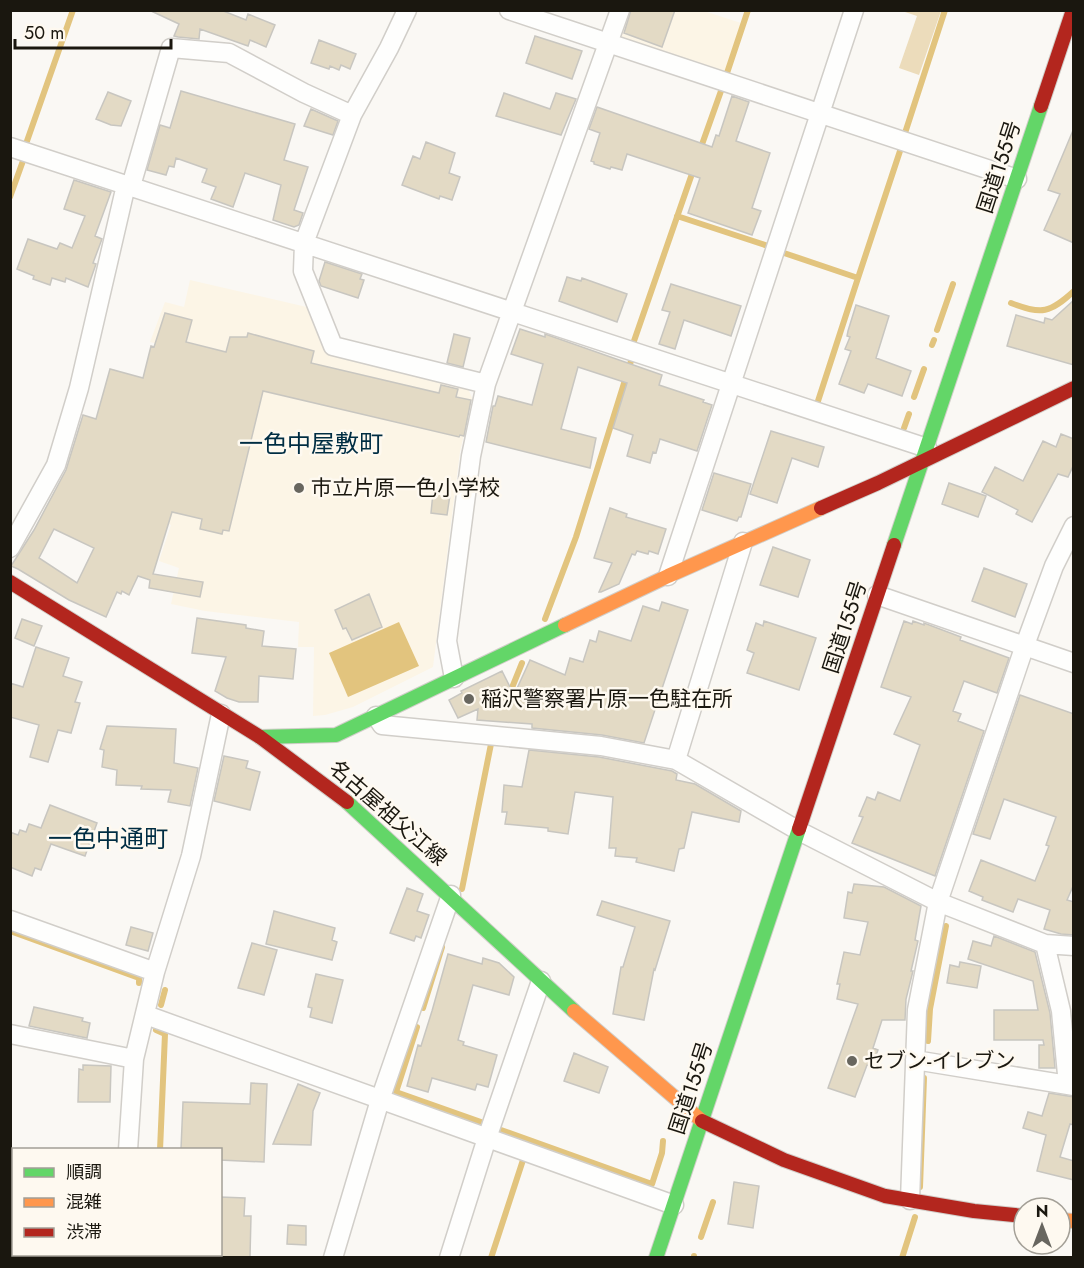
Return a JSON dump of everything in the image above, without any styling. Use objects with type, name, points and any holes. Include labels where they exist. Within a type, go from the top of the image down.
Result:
[{"type":"main road","name":"国道155号","points":[[656,1257],[1073,10]]},
{"type":"main road","points":[[260,737],[336,735],[925,454],[1074,388]]},
{"type":"main road","name":"名古屋祖父江線","points":[[10,582],[260,737],[354,807],[599,1034],[702,1121],[784,1160],[885,1196],[974,1211],[1012,1215]]},
{"type":"street","points":[[406,10],[389,48],[352,115],[304,243],[303,271],[333,346],[486,384]]},
{"type":"street","points":[[509,10],[1017,179]]},
{"type":"street","points":[[454,678],[447,641],[471,456],[486,384],[620,10]]},
{"type":"street","points":[[668,576],[854,10]]},
{"type":"street","points":[[10,548],[56,465],[79,388],[128,186],[171,48],[229,53],[304,93],[352,115]]},
{"type":"street","points":[[10,147],[731,383],[925,454]]},
{"type":"street","points":[[910,1200],[917,1010],[938,902],[1025,645],[1054,566],[1074,526]]},
{"type":"street","points":[[676,760],[743,542]]},
{"type":"street","points":[[877,595],[1074,663]]},
{"type":"street","points":[[128,1148],[134,1059],[155,972],[191,856],[221,714]]},
{"type":"street","points":[[376,716],[382,725],[601,746],[676,760],[799,831],[938,902],[1044,944],[1074,946]]},
{"type":"street","points":[[333,1257],[380,1100],[451,895]]},
{"type":"street","points":[[10,920],[155,972]]},
{"type":"street","points":[[915,1060],[1071,1085],[1061,1011],[1044,944]]},
{"type":"street","points":[[450,1257],[487,1138],[542,981]]},
{"type":"street","points":[[146,1015],[674,1205]]},
{"type":"street","points":[[10,1034],[134,1059]]},
{"type":"shaded area","points":[[625,10],[704,11],[741,23],[724,73],[624,40],[618,27]]},
{"type":"shaded area","points":[[902,11],[941,11],[919,75],[899,68],[917,16]]},
{"type":"shaded area","name":"市立片原一色小学校","points":[[190,280],[311,308],[329,353],[467,386],[472,398],[460,452],[433,667],[353,707],[313,716],[314,647],[298,647],[299,622],[205,611],[171,604],[179,568],[159,561],[171,525],[131,512],[182,350],[150,342],[165,302],[184,307]]},
{"type":"shaded area","points":[[399,622],[419,666],[348,697],[329,653]]},
{"type":"building","points":[[149,10],[221,10],[246,20],[248,14],[275,25],[266,47],[250,40],[248,46],[200,29],[199,39],[174,36],[179,24]]},
{"type":"building","points":[[631,10],[675,10],[662,47],[624,33]]},
{"type":"building","points":[[535,36],[582,51],[572,79],[526,63]]},
{"type":"building","points":[[319,40],[356,54],[350,69],[341,65],[339,70],[330,66],[329,69],[311,63]]},
{"type":"building","points":[[181,91],[295,124],[284,160],[308,167],[294,210],[303,213],[299,225],[294,227],[273,220],[281,185],[245,173],[233,207],[211,199],[216,187],[202,182],[207,169],[176,158],[174,167],[169,166],[166,175],[147,170],[160,125],[170,128]]},
{"type":"building","points":[[108,92],[131,101],[121,126],[96,119]]},
{"type":"building","points":[[504,93],[550,109],[556,93],[576,99],[561,135],[496,116]]},
{"type":"building","points":[[732,96],[749,102],[736,141],[770,153],[752,208],[761,211],[752,235],[688,213],[700,178],[627,154],[622,170],[611,167],[610,169],[591,161],[600,133],[589,129],[597,107],[712,147],[716,135],[719,136]]},
{"type":"building","points":[[311,109],[338,121],[333,135],[304,126]]},
{"type":"building","points":[[1074,128],[1074,243],[1044,230],[1060,194],[1048,190]]},
{"type":"building","points":[[426,142],[455,153],[449,173],[460,177],[452,200],[440,196],[439,199],[402,185],[413,156],[420,159]]},
{"type":"building","points":[[74,180],[111,192],[95,236],[102,239],[93,263],[96,264],[88,287],[66,278],[65,282],[52,278],[50,285],[33,279],[34,276],[17,269],[28,239],[57,249],[60,243],[72,248],[85,216],[64,209]]},
{"type":"building","points":[[325,262],[362,274],[360,279],[364,280],[358,298],[321,286],[319,281]]},
{"type":"building","points":[[567,277],[581,281],[582,278],[627,294],[617,322],[559,301]]},
{"type":"building","points":[[671,284],[741,306],[731,336],[684,320],[675,349],[659,344],[670,312],[662,310]]},
{"type":"building","points":[[1074,300],[1074,365],[1007,346],[1016,315],[1044,323],[1045,318],[1052,320]]},
{"type":"building","points":[[856,305],[889,316],[876,358],[911,371],[902,396],[868,384],[864,393],[839,384],[851,351],[845,349],[850,337],[847,336]]},
{"type":"building","points":[[165,313],[192,320],[186,342],[226,352],[230,337],[247,337],[248,333],[314,351],[311,363],[439,393],[441,385],[458,389],[456,397],[471,400],[464,436],[459,437],[263,391],[229,531],[223,530],[222,534],[200,529],[202,519],[172,512],[153,574],[203,582],[200,597],[149,588],[150,580],[138,576],[129,595],[122,591],[121,594],[117,592],[106,617],[69,600],[11,566],[34,530],[66,470],[83,415],[96,419],[110,369],[143,378],[151,346],[154,347]],"holes":[[[54,529],[94,548],[77,583],[39,558]]]},
{"type":"building","points":[[520,329],[545,337],[545,334],[662,375],[659,385],[704,400],[703,402],[712,405],[697,451],[660,439],[650,463],[627,456],[633,435],[613,428],[627,383],[578,367],[561,429],[596,438],[590,468],[486,442],[493,406],[498,396],[532,405],[543,364],[511,354]]},
{"type":"building","points":[[454,334],[470,338],[463,367],[447,363]]},
{"type":"building","points":[[771,431],[824,447],[818,467],[792,458],[777,503],[750,494]]},
{"type":"building","points":[[1061,434],[1074,439],[1074,464],[1068,477],[1058,474],[1032,522],[1016,514],[1018,510],[982,492],[995,467],[1023,481],[1043,441],[1056,447]]},
{"type":"building","points":[[714,473],[751,484],[741,517],[737,521],[702,510]]},
{"type":"building","points":[[949,483],[986,496],[978,517],[942,504]]},
{"type":"building","points":[[433,493],[450,495],[447,515],[431,513]]},
{"type":"building","points":[[610,508],[627,514],[626,517],[666,529],[658,554],[637,551],[635,555],[632,554],[619,584],[599,592],[612,563],[594,558]]},
{"type":"building","points":[[773,547],[810,560],[798,597],[760,585]]},
{"type":"building","points":[[984,568],[1027,584],[1015,617],[972,601]]},
{"type":"building","points":[[369,594],[382,627],[352,640],[346,628],[343,629],[335,610]]},
{"type":"building","points":[[662,602],[688,610],[644,743],[602,735],[532,728],[532,724],[477,720],[478,709],[458,718],[449,700],[462,693],[461,691],[502,671],[514,695],[530,660],[565,675],[570,658],[583,662],[590,640],[596,642],[599,631],[631,641],[643,606],[659,611]]},
{"type":"building","points":[[197,618],[246,625],[246,628],[264,631],[262,646],[296,649],[293,679],[259,676],[258,702],[239,702],[215,691],[226,657],[192,653]]},
{"type":"building","points":[[22,619],[42,626],[34,646],[15,638]]},
{"type":"building","points":[[764,621],[816,638],[799,690],[747,673],[754,653],[747,650],[756,623],[763,626]]},
{"type":"building","points":[[904,621],[912,624],[913,621],[924,625],[924,623],[961,637],[960,640],[1009,658],[997,693],[964,681],[953,711],[961,714],[958,721],[984,731],[935,876],[852,843],[863,817],[859,816],[867,797],[875,800],[878,792],[900,801],[920,745],[894,734],[911,697],[881,687]]},
{"type":"building","points":[[36,647],[69,658],[63,676],[82,682],[75,702],[80,703],[71,733],[58,730],[48,762],[30,757],[39,725],[10,717],[10,683],[23,687]]},
{"type":"building","points":[[1020,695],[1074,714],[1074,884],[1067,900],[1074,902],[1074,935],[1044,929],[1050,910],[1018,899],[1013,912],[982,900],[983,897],[969,891],[981,860],[1035,881],[1049,846],[1046,845],[1056,817],[1004,799],[990,839],[973,834]]},
{"type":"building","points":[[107,726],[176,729],[174,763],[198,768],[190,806],[168,802],[171,790],[116,785],[117,770],[102,767],[104,750],[100,749]]},
{"type":"building","points":[[529,750],[599,757],[672,771],[677,774],[676,780],[695,784],[741,811],[739,822],[692,812],[684,848],[679,849],[674,871],[636,862],[637,858],[615,856],[616,848],[609,848],[613,797],[575,792],[568,834],[548,831],[548,828],[505,824],[507,812],[502,812],[504,785],[522,787]]},
{"type":"building","points":[[224,756],[248,761],[246,768],[260,772],[250,810],[214,801]]},
{"type":"building","points":[[50,805],[97,823],[85,856],[51,844],[41,870],[35,868],[32,876],[10,867],[10,832],[18,835],[20,830],[26,832],[29,824],[41,828]]},
{"type":"building","points":[[854,884],[884,887],[921,906],[915,940],[918,941],[906,999],[905,1020],[882,1020],[873,1048],[878,1050],[872,1066],[867,1065],[855,1097],[828,1088],[858,1004],[837,999],[840,984],[837,984],[844,952],[860,955],[868,922],[844,918],[848,892],[852,893]]},
{"type":"building","points":[[407,888],[423,894],[417,911],[429,915],[421,938],[416,936],[414,941],[390,933]]},
{"type":"building","points":[[602,901],[670,921],[654,969],[644,1020],[613,1014],[621,967],[623,967],[635,927],[597,915]]},
{"type":"building","points":[[274,911],[335,928],[332,940],[337,942],[332,960],[266,944]]},
{"type":"building","points":[[131,927],[153,933],[148,951],[126,945]]},
{"type":"building","points":[[994,936],[1035,952],[1050,1013],[1055,1068],[1039,1068],[1039,1045],[1044,1045],[1043,1040],[994,1040],[994,1010],[1038,1010],[1033,981],[968,959],[973,941],[991,946]]},
{"type":"building","points":[[252,943],[277,950],[264,995],[238,988]]},
{"type":"building","points":[[448,954],[482,964],[483,958],[499,963],[514,977],[509,995],[473,985],[458,1040],[464,1042],[463,1045],[497,1055],[488,1087],[477,1084],[475,1090],[432,1078],[428,1092],[407,1086]]},
{"type":"building","points":[[960,962],[981,966],[977,988],[947,983],[950,965],[959,967]]},
{"type":"building","points":[[316,974],[343,980],[332,1023],[310,1017],[312,1008],[308,1007]]},
{"type":"building","points":[[34,1007],[83,1018],[82,1021],[90,1023],[87,1038],[29,1026]]},
{"type":"building","points":[[574,1053],[608,1067],[599,1093],[564,1081]]},
{"type":"building","points":[[83,1065],[111,1066],[110,1102],[78,1102],[79,1069],[83,1070]]},
{"type":"building","points":[[251,1083],[267,1084],[264,1162],[222,1160],[222,1148],[181,1148],[183,1102],[250,1104]]},
{"type":"building","points":[[298,1084],[320,1093],[313,1111],[311,1145],[273,1144]]},
{"type":"building","points":[[1049,1093],[1074,1097],[1074,1125],[1070,1124],[1060,1157],[1074,1161],[1074,1180],[1037,1171],[1046,1135],[1023,1128],[1028,1112],[1042,1116]]},
{"type":"building","points":[[734,1182],[759,1186],[753,1228],[728,1224]]},
{"type":"building","points":[[222,1197],[245,1198],[244,1216],[251,1216],[250,1257],[220,1257],[222,1256]]},
{"type":"building","points":[[288,1225],[306,1226],[306,1245],[287,1244]]},
{"type":"waterway","points":[[27,141],[73,10]]},
{"type":"waterway","points":[[727,73],[748,10]]},
{"type":"waterway","points":[[905,133],[945,10]]},
{"type":"waterway","points":[[700,150],[721,91]]},
{"type":"waterway","points":[[858,278],[900,151]]},
{"type":"waterway","points":[[10,197],[24,158]]},
{"type":"waterway","points":[[634,341],[694,168]]},
{"type":"waterway","points":[[677,216],[768,246]]},
{"type":"waterway","points":[[781,252],[858,278],[818,401]]},
{"type":"waterway","points":[[937,330],[953,284]]},
{"type":"waterway","points":[[1011,303],[1031,309],[1045,310],[1052,308],[1074,291]]},
{"type":"waterway","points":[[932,345],[934,340]]},
{"type":"waterway","points":[[545,619],[576,537],[631,361]]},
{"type":"waterway","points":[[914,397],[924,369]]},
{"type":"waterway","points":[[904,428],[909,414]]},
{"type":"waterway","points":[[509,695],[522,663]]},
{"type":"waterway","points":[[462,889],[491,744]]},
{"type":"waterway","points":[[928,1041],[930,1009],[946,926]]},
{"type":"waterway","points":[[10,931],[139,978],[139,983]]},
{"type":"waterway","points":[[423,1008],[442,947]]},
{"type":"waterway","points":[[161,1005],[165,990]]},
{"type":"waterway","points":[[417,1027],[396,1092],[481,1122]]},
{"type":"waterway","points":[[156,1030],[165,1034],[160,1148]]},
{"type":"waterway","points":[[920,1187],[924,1078]]},
{"type":"waterway","points":[[501,1130],[652,1184],[662,1153],[663,1141]]},
{"type":"waterway","points":[[491,1258],[523,1160]]},
{"type":"waterway","points":[[701,1237],[713,1202]]},
{"type":"waterway","points":[[902,1258],[915,1217]]},
{"type":"traffic: fast","points":[[894,545],[1041,106]]},
{"type":"traffic: fast","points":[[260,737],[336,735],[565,625]]},
{"type":"traffic: fast","points":[[347,802],[574,1011]]},
{"type":"traffic: fast","points":[[656,1258],[799,829]]},
{"type":"traffic: slow","points":[[565,625],[821,508]]},
{"type":"traffic: slow","points":[[574,1011],[702,1121]]},
{"type":"traffic: jam","points":[[1041,106],[1073,10]]},
{"type":"traffic: jam","points":[[821,508],[878,483],[1074,388]]},
{"type":"traffic: jam","points":[[799,829],[894,545]]},
{"type":"traffic: jam","points":[[10,582],[260,737],[347,802]]},
{"type":"traffic: jam","points":[[702,1121],[784,1160],[885,1196],[974,1211],[1012,1215]]},
{"type":"place","name":"市立片原一色小学校","points":[[299,488]]},
{"type":"place","name":"稲沢警察署片原一色駐在所","points":[[469,699]]},
{"type":"place","name":"セブン-イレブン","points":[[852,1061]]},
{"type":"district","name":"一色中屋敷町","points":[[311,443]]},
{"type":"district","name":"一色中通町","points":[[108,838]]}]
